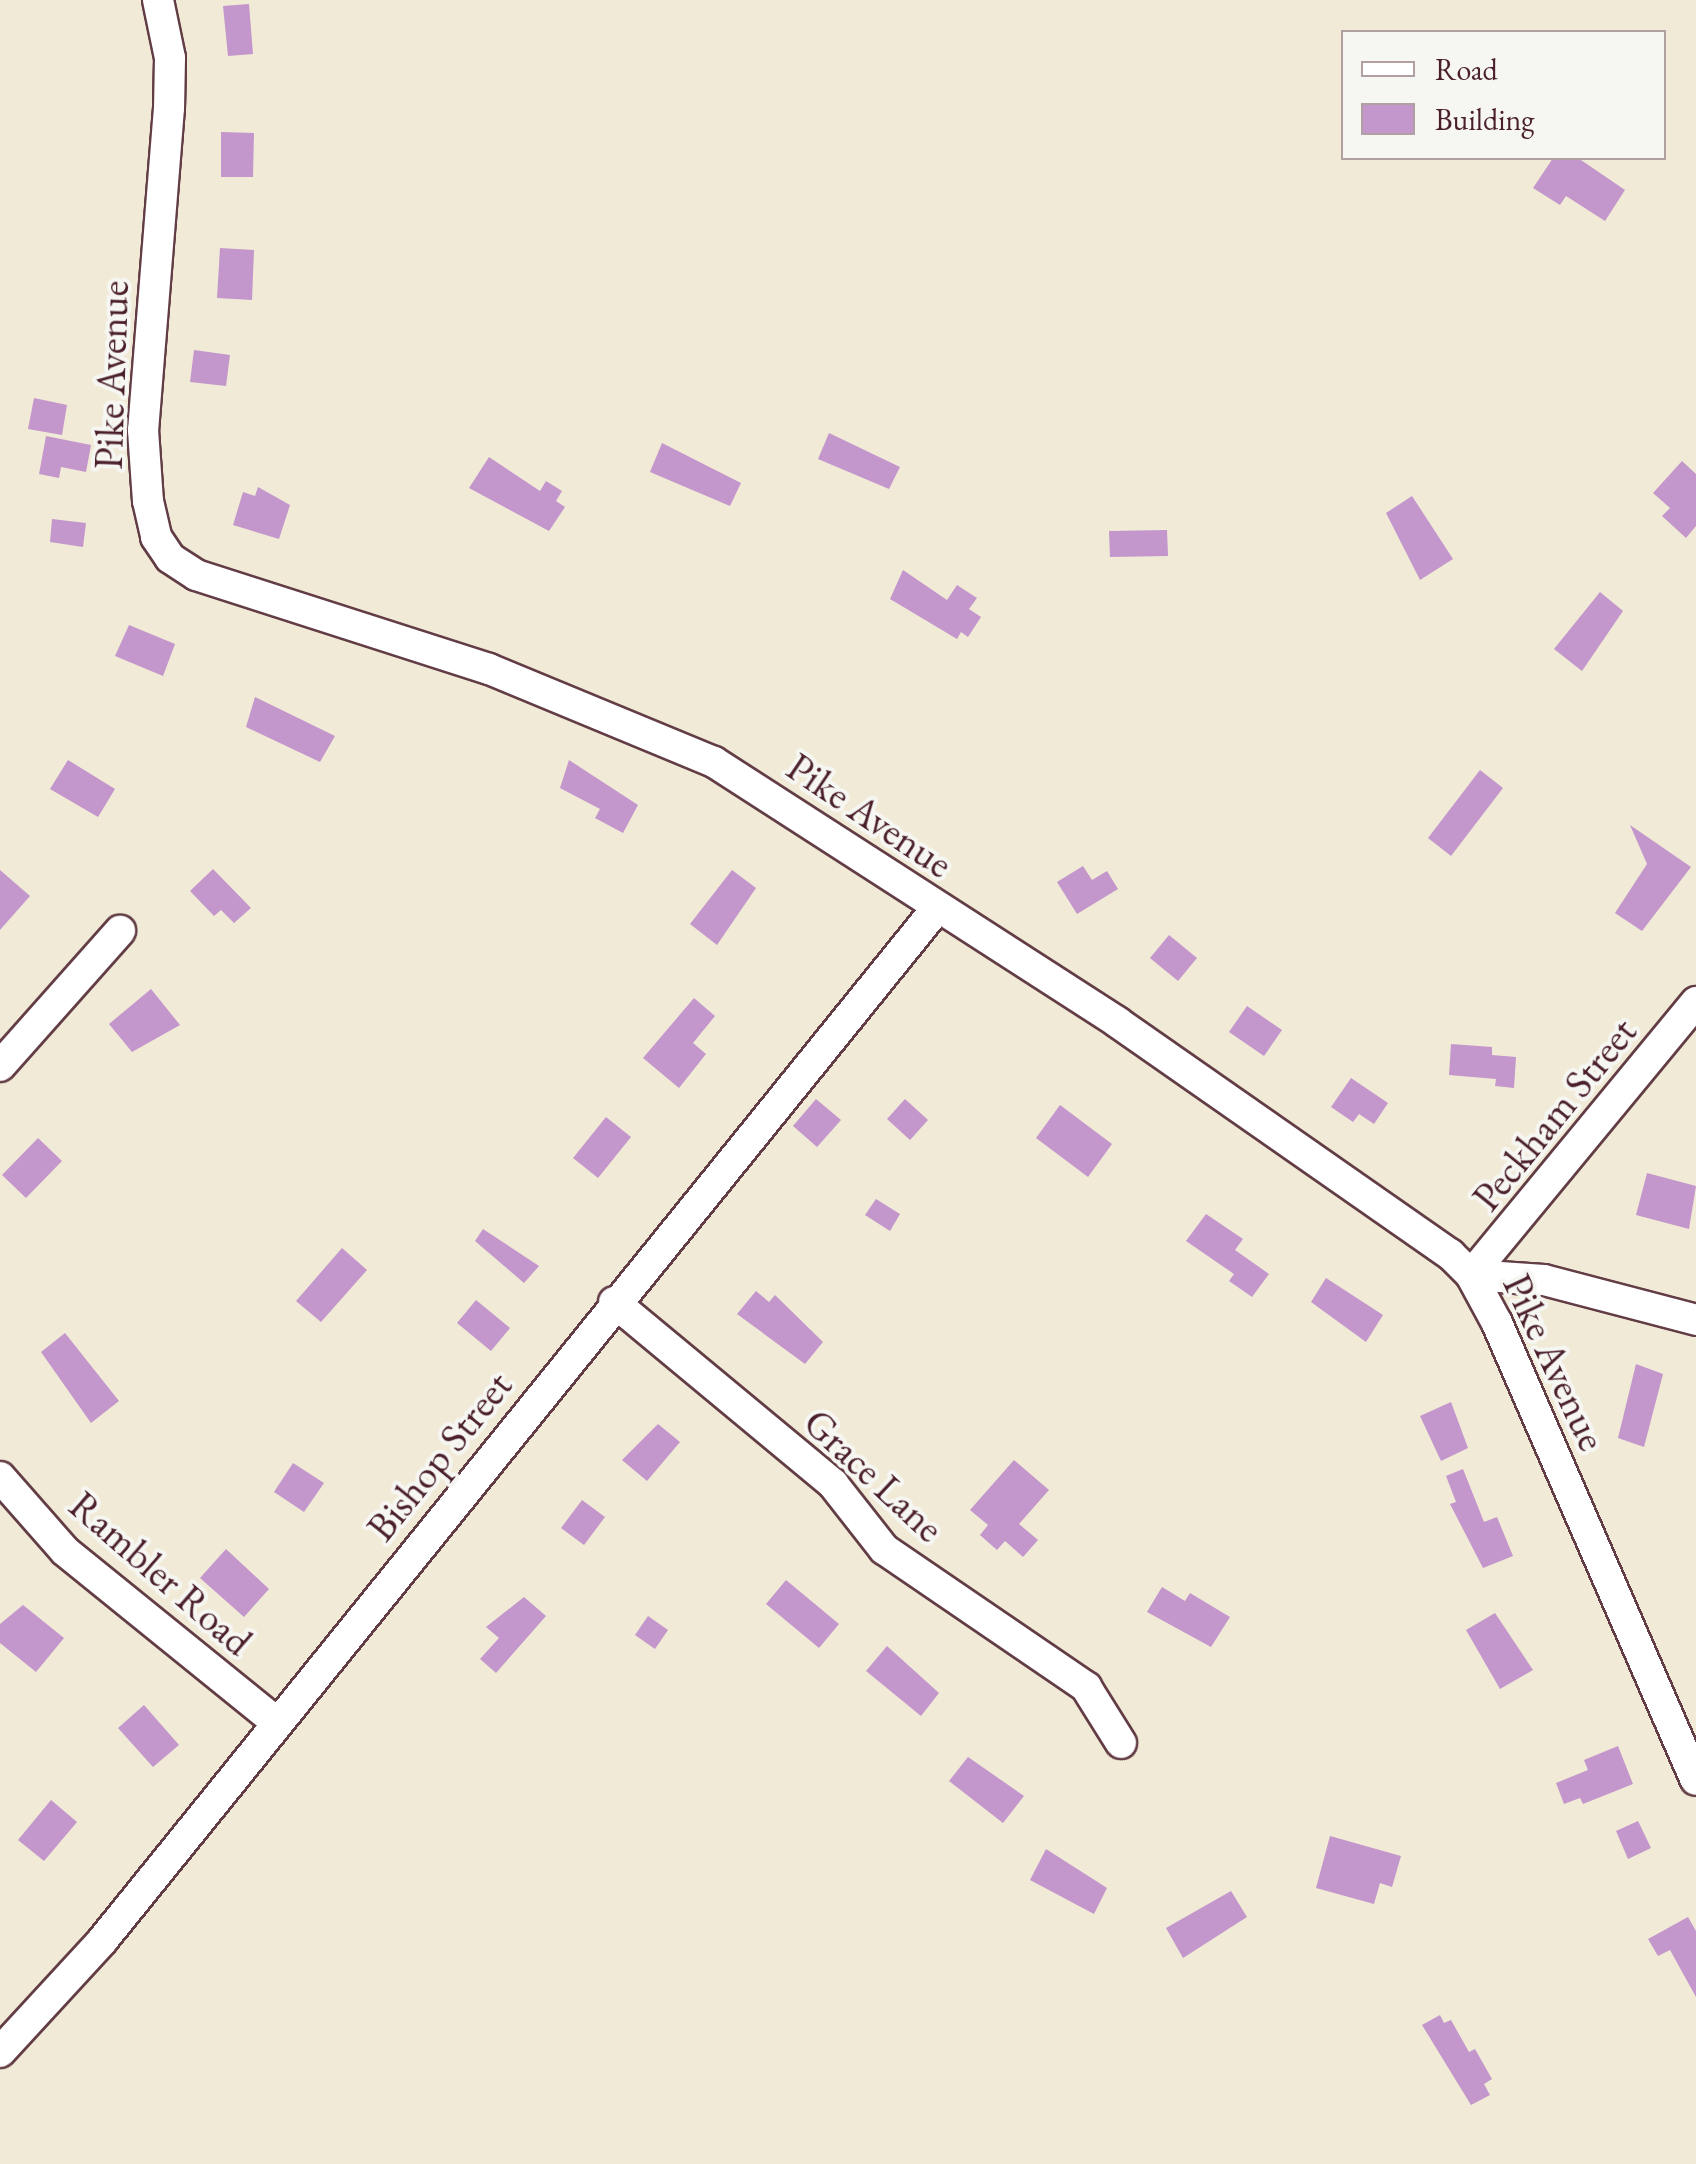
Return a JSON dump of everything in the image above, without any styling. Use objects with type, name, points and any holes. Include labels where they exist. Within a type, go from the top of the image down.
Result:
[{"type":"street","name":"Pike Avenue","points":[[158,0],[170,58],[169,108],[142,430],[148,501],[156,537],[170,558],[196,575],[489,669],[635,726],[714,762],[800,814],[1264,1122],[1471,1275],[1696,1780]]},
{"type":"street","name":"Bishop Street","points":[[0,2052],[102,1942],[614,1302],[937,908]]},
{"type":"street","points":[[0,1066],[120,931]]},
{"type":"street","name":"Peckham Street","points":[[1471,1275],[1696,1002]]},
{"type":"street","points":[[1471,1275],[1544,1280],[1696,1320]]},
{"type":"street","name":"Grace Lane","points":[[614,1302],[832,1484],[884,1550],[1086,1687],[1120,1743]]},
{"type":"street","name":"Rambler Road","points":[[0,1477],[65,1551],[276,1722]]},
{"type":"building","points":[[249,4],[253,54],[228,56],[223,6]]},
{"type":"building","points":[[221,132],[254,133],[253,177],[221,177]]},
{"type":"building","points":[[1552,160],[1581,160],[1625,190],[1605,221],[1566,196],[1560,205],[1533,188]]},
{"type":"building","points":[[220,248],[254,250],[252,300],[217,298]]},
{"type":"building","points":[[194,350],[230,355],[226,386],[190,382]]},
{"type":"building","points":[[34,398],[67,405],[62,435],[28,429]]},
{"type":"building","points":[[829,433],[900,467],[889,489],[818,459]]},
{"type":"building","points":[[46,436],[91,445],[86,472],[61,467],[59,478],[39,474]]},
{"type":"building","points":[[662,443],[741,483],[730,506],[650,472]]},
{"type":"building","points":[[489,457],[540,491],[546,481],[562,491],[556,501],[565,507],[549,531],[469,488]]},
{"type":"building","points":[[1682,461],[1696,474],[1696,526],[1686,538],[1662,516],[1670,508],[1653,493]]},
{"type":"building","points":[[258,487],[290,505],[279,539],[233,525],[243,492],[255,496]]},
{"type":"building","points":[[1412,496],[1453,559],[1420,580],[1386,513]]},
{"type":"building","points":[[52,519],[86,523],[83,547],[50,542]]},
{"type":"building","points":[[1167,530],[1168,556],[1110,557],[1109,531]]},
{"type":"building","points":[[903,570],[947,600],[957,585],[977,598],[969,609],[981,617],[968,637],[961,632],[957,639],[890,599]]},
{"type":"building","points":[[1600,592],[1623,611],[1582,671],[1554,649]]},
{"type":"building","points":[[129,625],[175,644],[163,676],[115,656]]},
{"type":"building","points":[[255,697],[335,736],[320,762],[246,727]]},
{"type":"building","points":[[68,760],[115,789],[98,817],[50,789]]},
{"type":"building","points":[[569,760],[638,805],[623,833],[595,818],[600,809],[560,788]]},
{"type":"building","points":[[1480,770],[1503,788],[1451,856],[1428,838]]},
{"type":"building","points":[[1630,825],[1691,867],[1642,931],[1615,913],[1647,864]]},
{"type":"building","points":[[1083,866],[1092,880],[1107,871],[1118,889],[1077,914],[1057,882]]},
{"type":"building","points":[[213,869],[251,908],[234,923],[221,910],[214,916],[190,891]]},
{"type":"building","points":[[0,870],[30,896],[0,930]]},
{"type":"building","points":[[732,870],[756,888],[717,945],[690,924]]},
{"type":"building","points":[[1169,935],[1197,958],[1178,981],[1150,958]]},
{"type":"building","points":[[151,989],[180,1025],[132,1052],[109,1024]]},
{"type":"building","points":[[694,998],[715,1016],[693,1043],[706,1054],[679,1088],[643,1058]]},
{"type":"building","points":[[1247,1006],[1282,1030],[1264,1056],[1229,1032]]},
{"type":"building","points":[[1451,1044],[1492,1047],[1492,1055],[1516,1057],[1514,1088],[1495,1086],[1496,1079],[1449,1075]]},
{"type":"building","points":[[1351,1078],[1388,1103],[1374,1124],[1359,1114],[1353,1122],[1331,1107]]},
{"type":"building","points":[[816,1099],[841,1120],[817,1147],[793,1126]]},
{"type":"building","points":[[905,1099],[928,1120],[910,1140],[887,1119]]},
{"type":"building","points":[[1060,1105],[1112,1144],[1088,1177],[1036,1138]]},
{"type":"building","points":[[606,1117],[631,1137],[598,1178],[573,1158]]},
{"type":"building","points":[[38,1138],[62,1161],[26,1198],[2,1175]]},
{"type":"building","points":[[1647,1173],[1696,1186],[1689,1229],[1636,1215]]},
{"type":"building","points":[[876,1199],[900,1214],[890,1231],[865,1215]]},
{"type":"building","points":[[1206,1214],[1243,1239],[1235,1250],[1269,1274],[1252,1297],[1229,1281],[1234,1274],[1186,1241]]},
{"type":"building","points":[[483,1229],[539,1266],[524,1283],[475,1241]]},
{"type":"building","points":[[342,1248],[367,1270],[321,1322],[296,1301]]},
{"type":"building","points":[[1326,1278],[1383,1315],[1366,1342],[1311,1302]]},
{"type":"building","points":[[756,1291],[769,1302],[775,1295],[823,1342],[805,1364],[737,1314]]},
{"type":"building","points":[[476,1300],[510,1328],[491,1351],[457,1323]]},
{"type":"building","points":[[65,1333],[119,1401],[91,1423],[41,1352]]},
{"type":"building","points":[[1636,1364],[1663,1374],[1644,1447],[1618,1438]]},
{"type":"building","points":[[1451,1402],[1468,1448],[1441,1461],[1420,1416]]},
{"type":"building","points":[[658,1424],[680,1442],[647,1481],[622,1460]]},
{"type":"building","points":[[1014,1460],[1049,1490],[1019,1524],[1038,1540],[1023,1557],[1005,1541],[997,1550],[980,1535],[988,1525],[970,1510]]},
{"type":"building","points":[[293,1463],[324,1483],[304,1512],[274,1492]]},
{"type":"building","points":[[1463,1469],[1484,1522],[1497,1517],[1513,1556],[1483,1568],[1450,1504],[1456,1502],[1446,1476]]},
{"type":"building","points":[[582,1500],[605,1517],[584,1545],[561,1528]]},
{"type":"building","points":[[226,1549],[269,1589],[244,1617],[200,1578]]},
{"type":"building","points":[[786,1580],[839,1624],[819,1648],[766,1604]]},
{"type":"building","points":[[1162,1587],[1185,1601],[1190,1593],[1230,1617],[1211,1647],[1147,1612]]},
{"type":"building","points":[[524,1597],[546,1616],[496,1673],[480,1659],[499,1638],[486,1627]]},
{"type":"building","points":[[23,1605],[64,1638],[36,1672],[0,1643],[0,1624]]},
{"type":"building","points":[[1495,1613],[1533,1670],[1500,1689],[1466,1630]]},
{"type":"building","points":[[648,1616],[668,1630],[655,1649],[635,1635]]},
{"type":"building","points":[[887,1646],[939,1693],[921,1716],[866,1671]]},
{"type":"building","points":[[144,1705],[179,1745],[153,1767],[118,1728]]},
{"type":"building","points":[[1618,1746],[1633,1784],[1583,1804],[1580,1798],[1564,1804],[1556,1783],[1588,1770],[1584,1760]]},
{"type":"building","points":[[968,1757],[1024,1796],[1003,1823],[949,1781]]},
{"type":"building","points":[[51,1800],[77,1822],[44,1861],[18,1840]]},
{"type":"building","points":[[1638,1821],[1651,1848],[1628,1859],[1616,1831]]},
{"type":"building","points":[[1330,1836],[1401,1856],[1392,1887],[1380,1883],[1374,1904],[1316,1888]]},
{"type":"building","points":[[1046,1849],[1107,1888],[1094,1914],[1030,1880]]},
{"type":"building","points":[[1231,1891],[1247,1917],[1183,1958],[1166,1928]]},
{"type":"building","points":[[1688,1917],[1696,1931],[1696,1997],[1670,1950],[1658,1956],[1648,1939]]},
{"type":"building","points":[[1440,2015],[1444,2023],[1451,2020],[1469,2052],[1475,2049],[1492,2079],[1484,2084],[1490,2095],[1471,2105],[1422,2025]]}]
